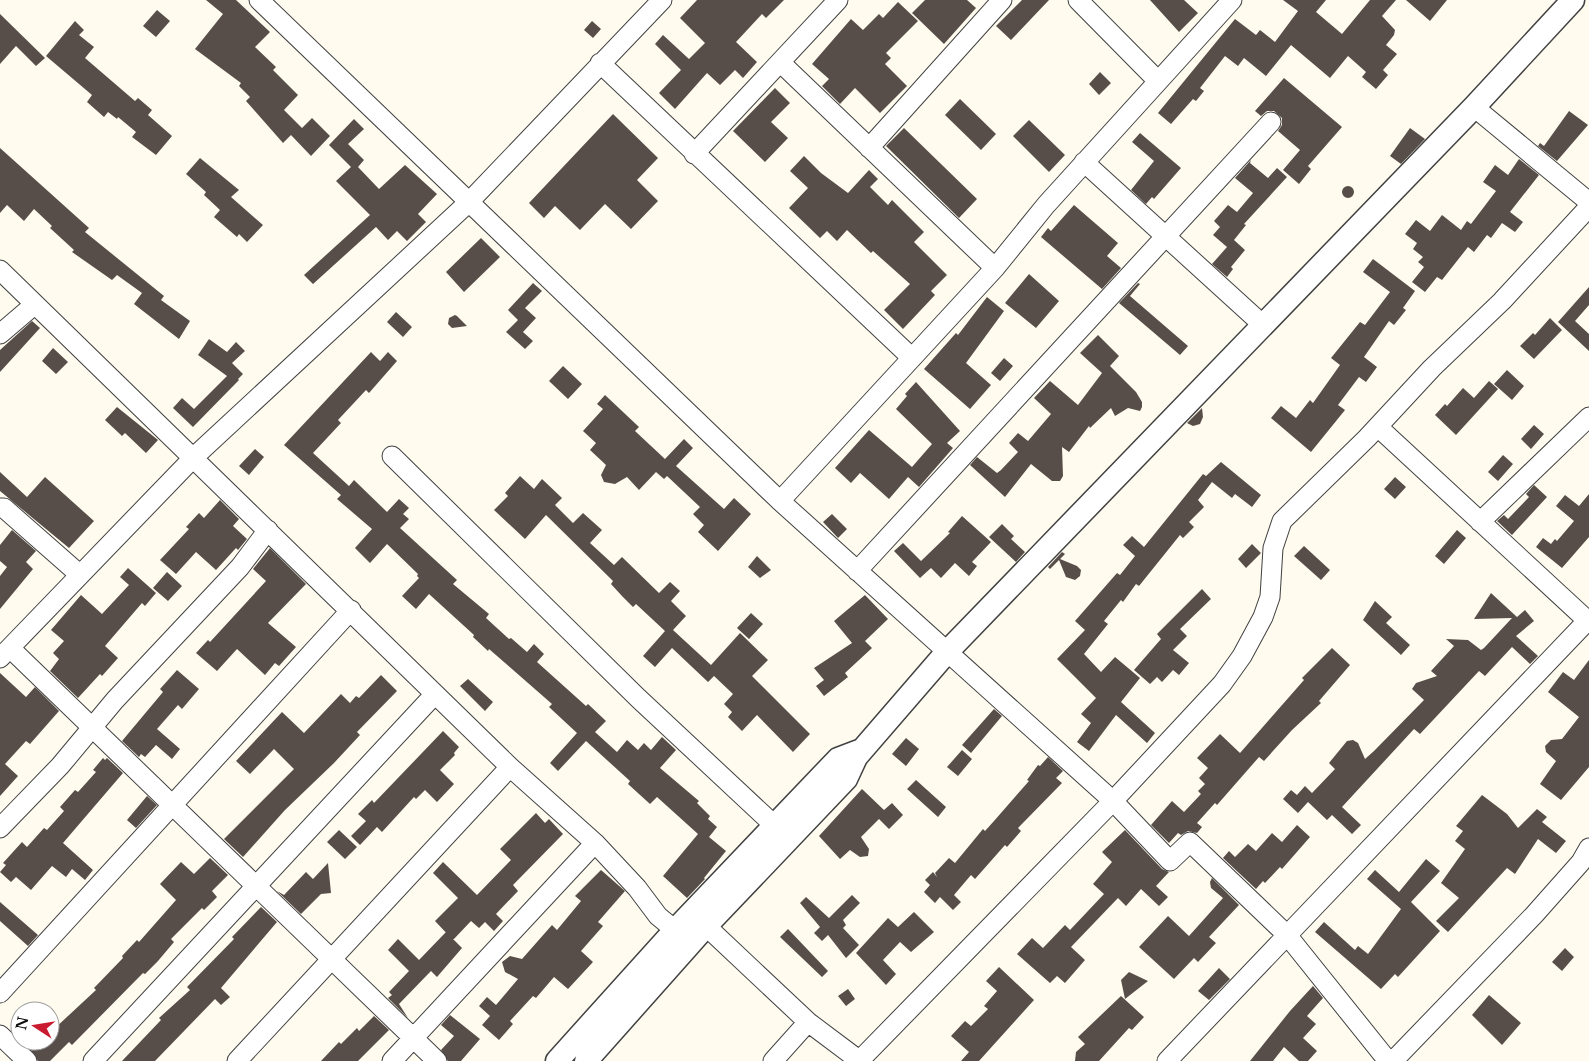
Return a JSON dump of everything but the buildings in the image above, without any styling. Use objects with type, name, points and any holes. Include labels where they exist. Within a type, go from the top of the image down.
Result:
[{"type":"street","points":[[259,0],[780,501],[1113,802],[1170,862],[1190,842],[1287,935],[1388,1061]]},
{"type":"street","points":[[437,1061],[92,728],[5,653],[79,574],[194,457],[469,202],[662,0]]},
{"type":"street","points":[[694,154],[838,0]]},
{"type":"street","points":[[870,148],[1002,0]]},
{"type":"street","points":[[1078,0],[1157,80]]},
{"type":"street","points":[[780,501],[995,268],[1084,162],[1232,0]]},
{"type":"street","points":[[857,756],[946,652],[1474,107],[1573,0]]},
{"type":"street","points":[[781,63],[995,268]]},
{"type":"street","points":[[600,64],[912,358]]},
{"type":"street","points":[[1474,107],[1589,202]]},
{"type":"street","points":[[857,571],[1271,122]]},
{"type":"street","points":[[1084,162],[1263,325]]},
{"type":"street","points":[[706,926],[808,1022],[860,1061],[1113,802],[1216,691],[1242,656],[1256,632],[1270,597],[1273,548],[1282,521],[1378,427],[1432,368],[1502,301],[1589,207]]},
{"type":"street","points":[[0,270],[510,767],[595,843],[637,888],[658,916],[675,930]]},
{"type":"street","points":[[0,334],[34,305]]},
{"type":"street","points":[[1480,522],[1589,417]]},
{"type":"street","points":[[1167,1061],[1588,621],[1378,427]]},
{"type":"street","points":[[392,456],[638,698],[774,825]]},
{"type":"street","points":[[0,508],[4,508],[79,574]]},
{"type":"street","points":[[0,828],[60,766],[92,728],[240,567],[268,530]]},
{"type":"street","points":[[0,993],[351,610]]},
{"type":"street","points":[[93,1061],[435,694]]},
{"type":"street","points":[[557,1061],[675,930],[838,759],[859,751],[846,779],[706,926],[586,1061]]},
{"type":"street","points":[[236,1061],[510,767]]},
{"type":"street","points":[[392,1061],[595,843]]},
{"type":"street","points":[[1393,1061],[1534,915],[1581,862],[1589,848]]},
{"type":"street","points":[[773,1061],[808,1022]]},
{"type":"street","points":[[0,1036],[27,1061]]}]
